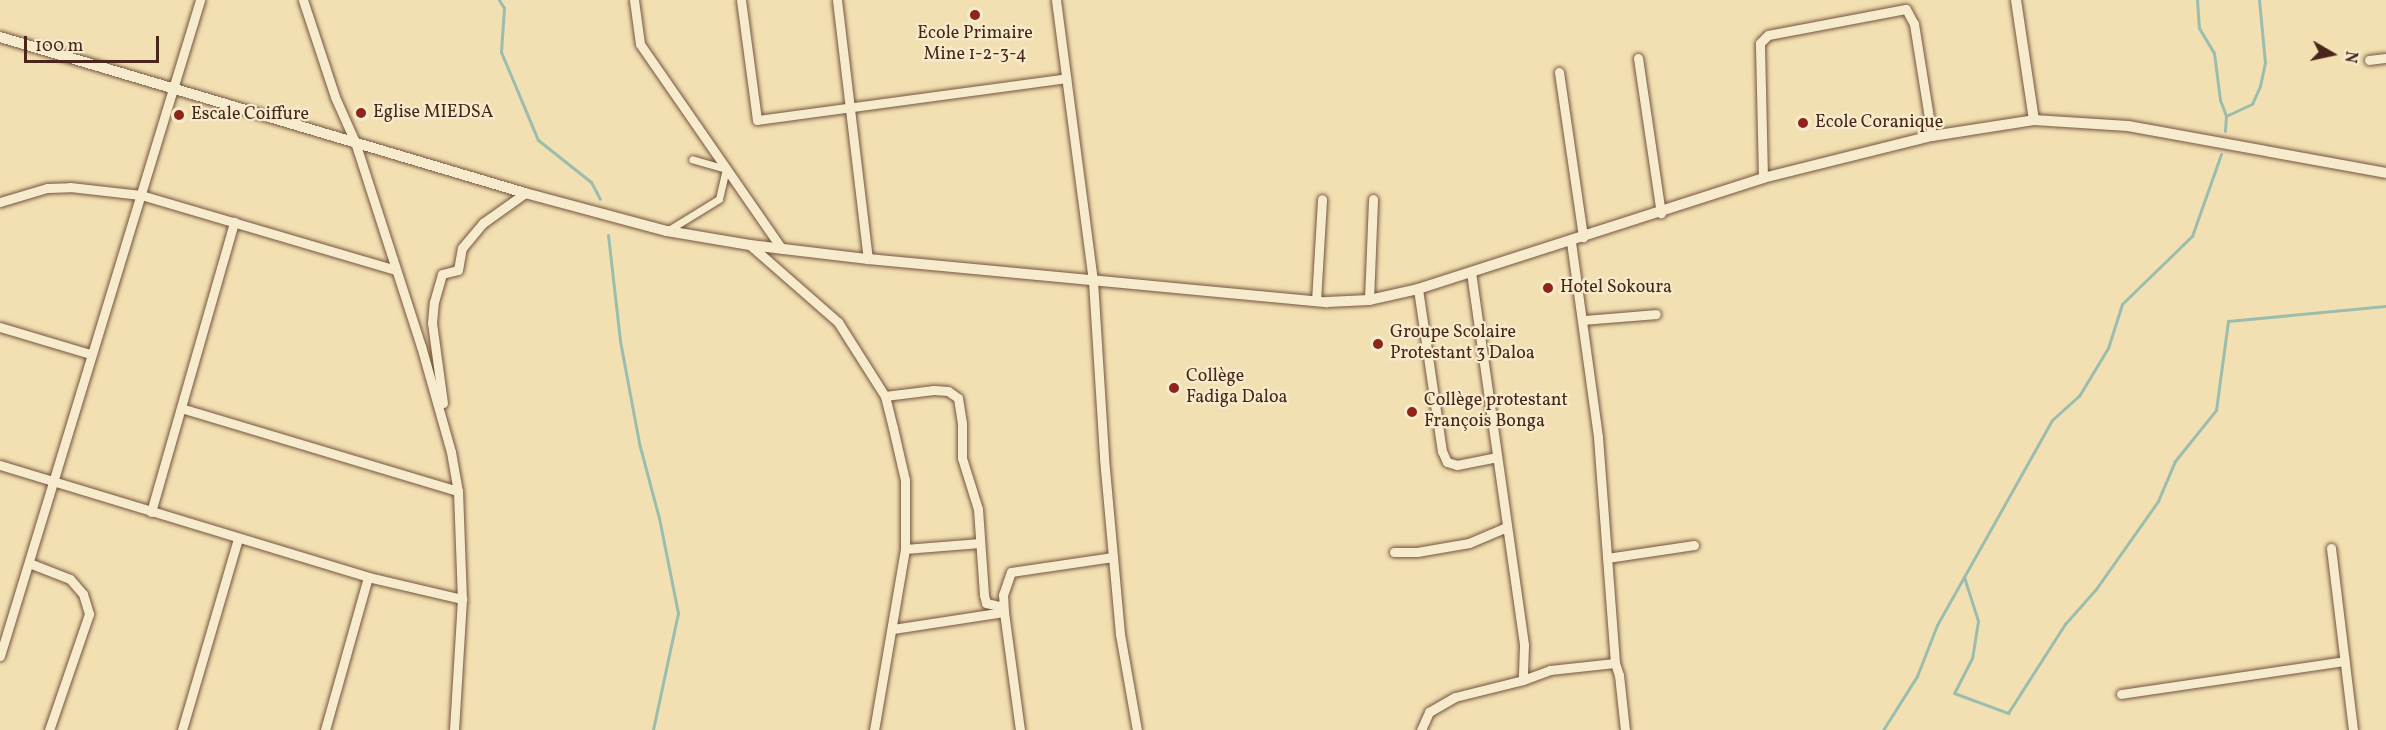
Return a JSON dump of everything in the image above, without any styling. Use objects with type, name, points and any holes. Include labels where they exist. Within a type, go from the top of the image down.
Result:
[{"type":"street","points":[[0,656],[3,638],[55,481],[90,354],[141,195],[171,87],[200,0]]},
{"type":"street","points":[[303,0],[335,97],[355,142],[448,442]]},
{"type":"street","points":[[633,0],[640,44],[782,249]]},
{"type":"street","points":[[741,0],[757,120],[1066,78]]},
{"type":"street","points":[[837,0],[868,259]]},
{"type":"street","points":[[1056,0],[1093,281],[1104,458],[1120,634],[1137,729],[1125,730]]},
{"type":"street","points":[[2016,0],[2034,120]]},
{"type":"street","points":[[1763,178],[1760,43],[1768,35],[1906,9],[1914,24],[1932,136]]},
{"type":"street","points":[[0,37],[525,193],[667,231],[750,245],[868,259],[1316,301],[1369,300],[1418,289],[1571,242],[1763,178],[1932,136],[2034,120],[2128,126],[2386,172]]},
{"type":"street","points":[[1638,58],[1661,213]]},
{"type":"street","points":[[2369,60],[2386,58]]},
{"type":"street","points":[[1559,72],[1583,237]]},
{"type":"street","points":[[667,231],[719,199],[726,169],[692,159]]},
{"type":"street","points":[[0,202],[47,188],[70,187],[141,195],[396,270]]},
{"type":"street","points":[[454,730],[462,599],[458,491],[448,442],[432,322],[443,273],[458,270],[462,248],[483,223],[525,193]]},
{"type":"street","points":[[1316,301],[1322,199]]},
{"type":"street","points":[[1369,300],[1373,199]]},
{"type":"street","points":[[151,512],[234,222]]},
{"type":"street","points":[[1571,242],[1598,437],[1615,663],[1619,675],[1625,730]]},
{"type":"street","points":[[750,245],[831,314],[885,396],[904,480],[905,549],[874,730]]},
{"type":"street","points":[[1471,272],[1505,528],[1524,645],[1523,680]]},
{"type":"street","points":[[1418,289],[1442,451],[1447,462],[1457,465],[1497,457]]},
{"type":"street","points":[[1583,320],[1656,314]]},
{"type":"street","points":[[0,327],[90,354]]},
{"type":"street","points":[[885,396],[934,390],[948,392],[958,398],[962,423],[962,458],[978,510],[986,603],[999,606],[1004,612]]},
{"type":"street","points":[[181,408],[458,491]]},
{"type":"street","points":[[0,465],[369,577],[462,599]]},
{"type":"street","points":[[1394,552],[1417,552],[1469,543],[1505,528]]},
{"type":"street","points":[[182,730],[238,538]]},
{"type":"street","points":[[905,549],[980,543]]},
{"type":"street","points":[[1607,558],[1694,545]]},
{"type":"street","points":[[2331,548],[2354,730]]},
{"type":"street","points":[[1020,730],[1003,595],[1011,572],[1113,557]]},
{"type":"street","points":[[29,563],[70,579],[83,594],[89,614],[49,730]]},
{"type":"street","points":[[325,730],[369,577]]},
{"type":"street","points":[[893,629],[1004,612]]},
{"type":"street","points":[[2121,694],[2345,661]]},
{"type":"street","points":[[1421,730],[1429,712],[1455,697],[1523,680],[1550,670],[1615,663]]},
{"type":"waterway","points":[[499,0],[504,8],[501,52],[538,140],[591,182],[600,199]]},
{"type":"waterway","points":[[2197,0],[2199,28],[2214,53],[2220,100],[2226,116],[2225,131]]},
{"type":"waterway","points":[[2226,116],[2252,104],[2260,86],[2265,63],[2259,0]]},
{"type":"waterway","points":[[1883,730],[1917,676],[1937,625],[2052,420],[2079,396],[2108,348],[2122,304],[2192,236],[2221,154]]},
{"type":"waterway","points":[[608,235],[620,341],[639,443],[659,518],[678,613],[653,730]]},
{"type":"waterway","points":[[1964,577],[1978,621],[1972,658],[1954,693],[2008,713],[2065,624],[2096,589],[2158,501],[2175,461],[2216,410],[2228,321],[2386,306]]},
{"type":"place","name":"Ecole Primaire Mine 1-2-3-4","points":[[975,15]]},
{"type":"place","name":"Eglise MIEDSA","points":[[361,113]]},
{"type":"place","name":"Escale Coiffure","points":[[179,115]]},
{"type":"place","name":"Ecole Coranique","points":[[1803,123]]},
{"type":"place","name":"Hotel Sokoura","points":[[1548,288]]},
{"type":"place","name":"Groupe Scolaire Protestant 3 Daloa","points":[[1378,344]]},
{"type":"place","name":"Collège Fadiga Daloa","points":[[1174,388]]},
{"type":"place","name":"Collège protestant François Bonga","points":[[1412,412]]}]
